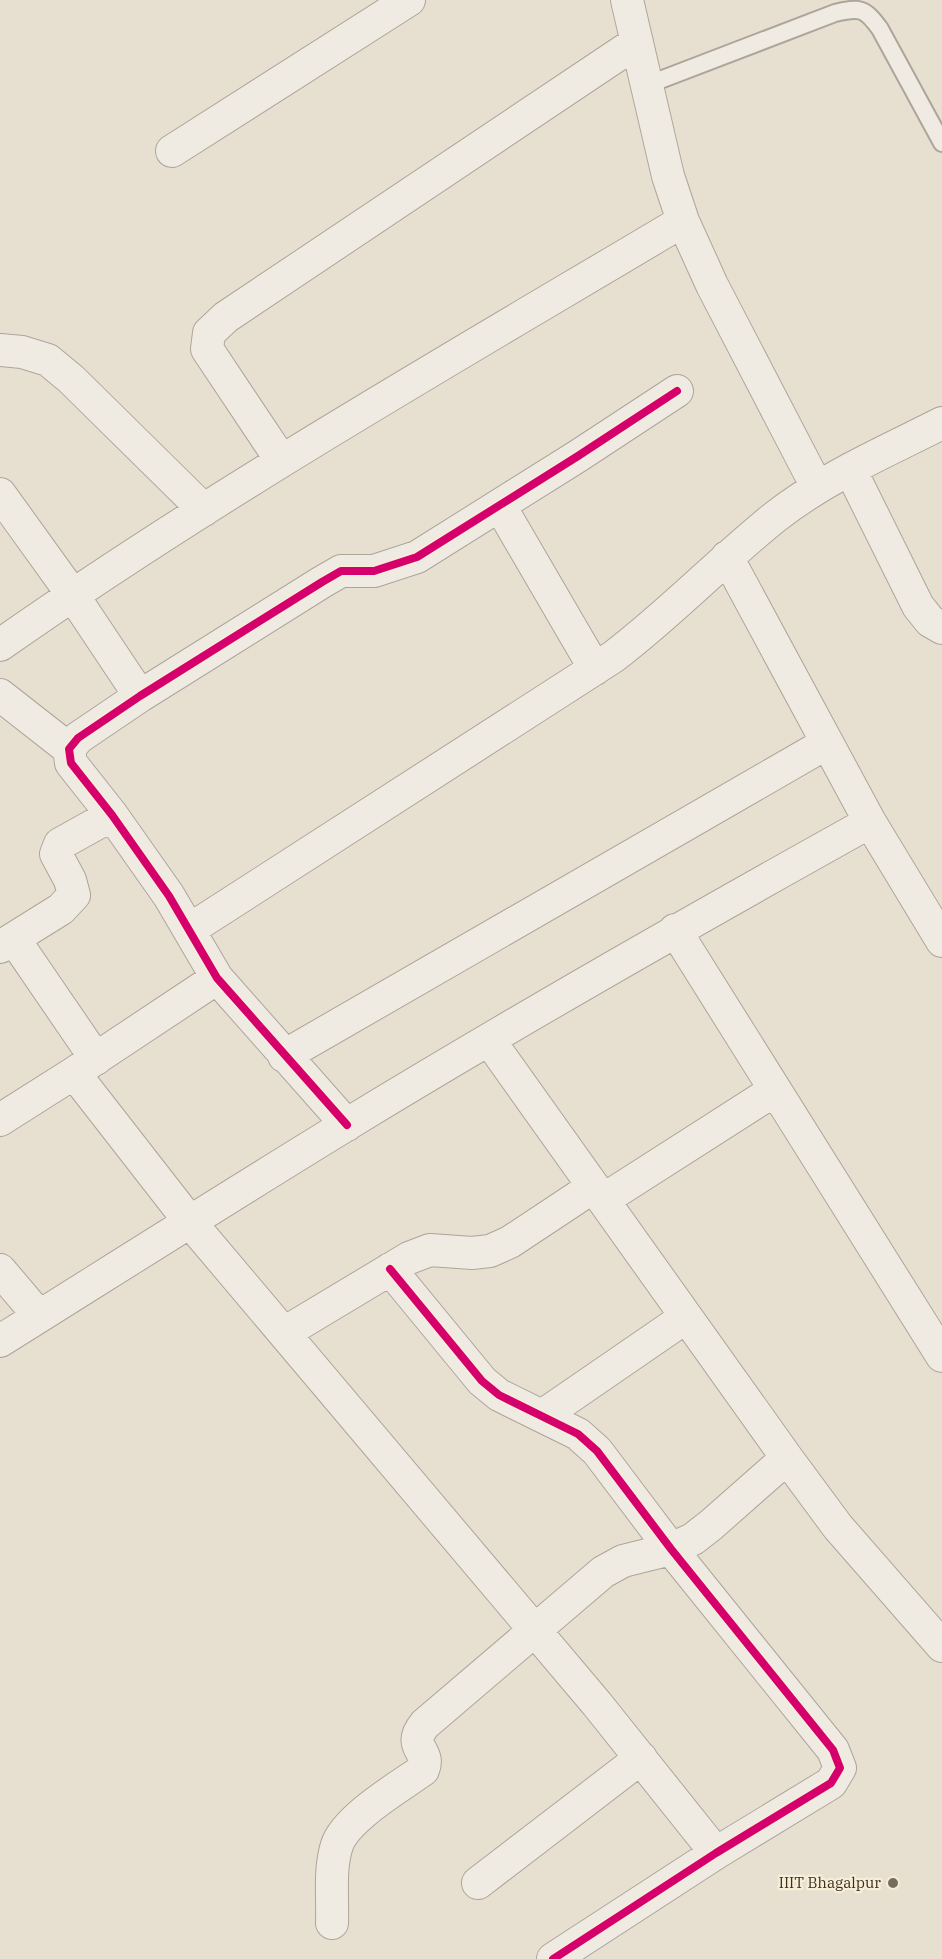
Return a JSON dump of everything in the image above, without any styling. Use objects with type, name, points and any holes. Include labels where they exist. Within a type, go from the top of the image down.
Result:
[{"type":"street","points":[[172,151],[409,0]]},
{"type":"street","points":[[627,0],[668,176],[683,221],[712,285],[818,487]]},
{"type":"street","points":[[281,460],[207,348],[209,333],[226,317],[637,42]]},
{"type":"street","points":[[0,645],[72,594],[281,460],[683,221]]},
{"type":"street","points":[[0,350],[22,352],[48,360],[71,379],[204,510]]},
{"type":"street","points":[[69,749],[78,738],[140,696],[322,582],[341,571],[374,571],[417,557],[677,391]]},
{"type":"street","points":[[189,930],[595,669],[650,629],[727,557],[776,516],[818,487],[942,423]]},
{"type":"street","points":[[850,469],[918,606],[930,621],[942,628]]},
{"type":"street","points":[[0,494],[72,594],[140,696]]},
{"type":"street","points":[[500,506],[595,669]]},
{"type":"street","points":[[727,557],[870,822],[942,941]]},
{"type":"street","points":[[0,695],[69,749],[71,763],[112,815],[169,896],[217,978],[347,1125]]},
{"type":"street","points":[[284,1056],[827,743]]},
{"type":"street","points":[[112,815],[60,844],[56,854],[70,880],[74,895],[61,909],[7,943],[85,1066],[190,1222],[536,1631],[716,1853]]},
{"type":"street","points":[[0,1341],[347,1125],[489,1040],[675,930],[870,822]]},
{"type":"street","points":[[675,930],[941,1352]]},
{"type":"street","points":[[0,1120],[217,978]]},
{"type":"street","points":[[489,1040],[838,1527],[942,1646]]},
{"type":"street","points":[[284,1333],[409,1258],[430,1250],[472,1253],[490,1251],[510,1242],[775,1090]]},
{"type":"street","points":[[390,1269],[482,1381],[499,1395],[578,1434],[597,1451],[671,1549],[833,1750],[840,1768],[831,1783],[716,1853],[553,1959]]},
{"type":"street","points":[[0,1270],[39,1316]]},
{"type":"street","points":[[542,1416],[686,1317]]},
{"type":"street","points":[[332,1923],[333,1874],[337,1846],[343,1833],[353,1821],[423,1770],[425,1760],[416,1740],[418,1732],[425,1724],[603,1572],[623,1561],[671,1549],[693,1539],[787,1458]]},
{"type":"street","points":[[478,1883],[641,1758]]},
{"type":"lane","points":[[647,85],[835,13],[855,8],[869,14],[880,29],[942,143]]},
{"type":"cycle path","points":[[347,1125],[217,978],[169,896],[112,815],[71,763],[69,749],[78,738],[140,696],[322,582],[341,571],[374,571],[417,557],[677,391]]},
{"type":"cycle path","points":[[390,1269],[482,1381],[499,1395],[578,1434],[597,1451],[671,1549],[833,1750],[840,1768],[831,1783],[716,1853],[553,1959]]},
{"type":"place","name":"IIIT Bhagalpur","points":[[893,1883]]}]
